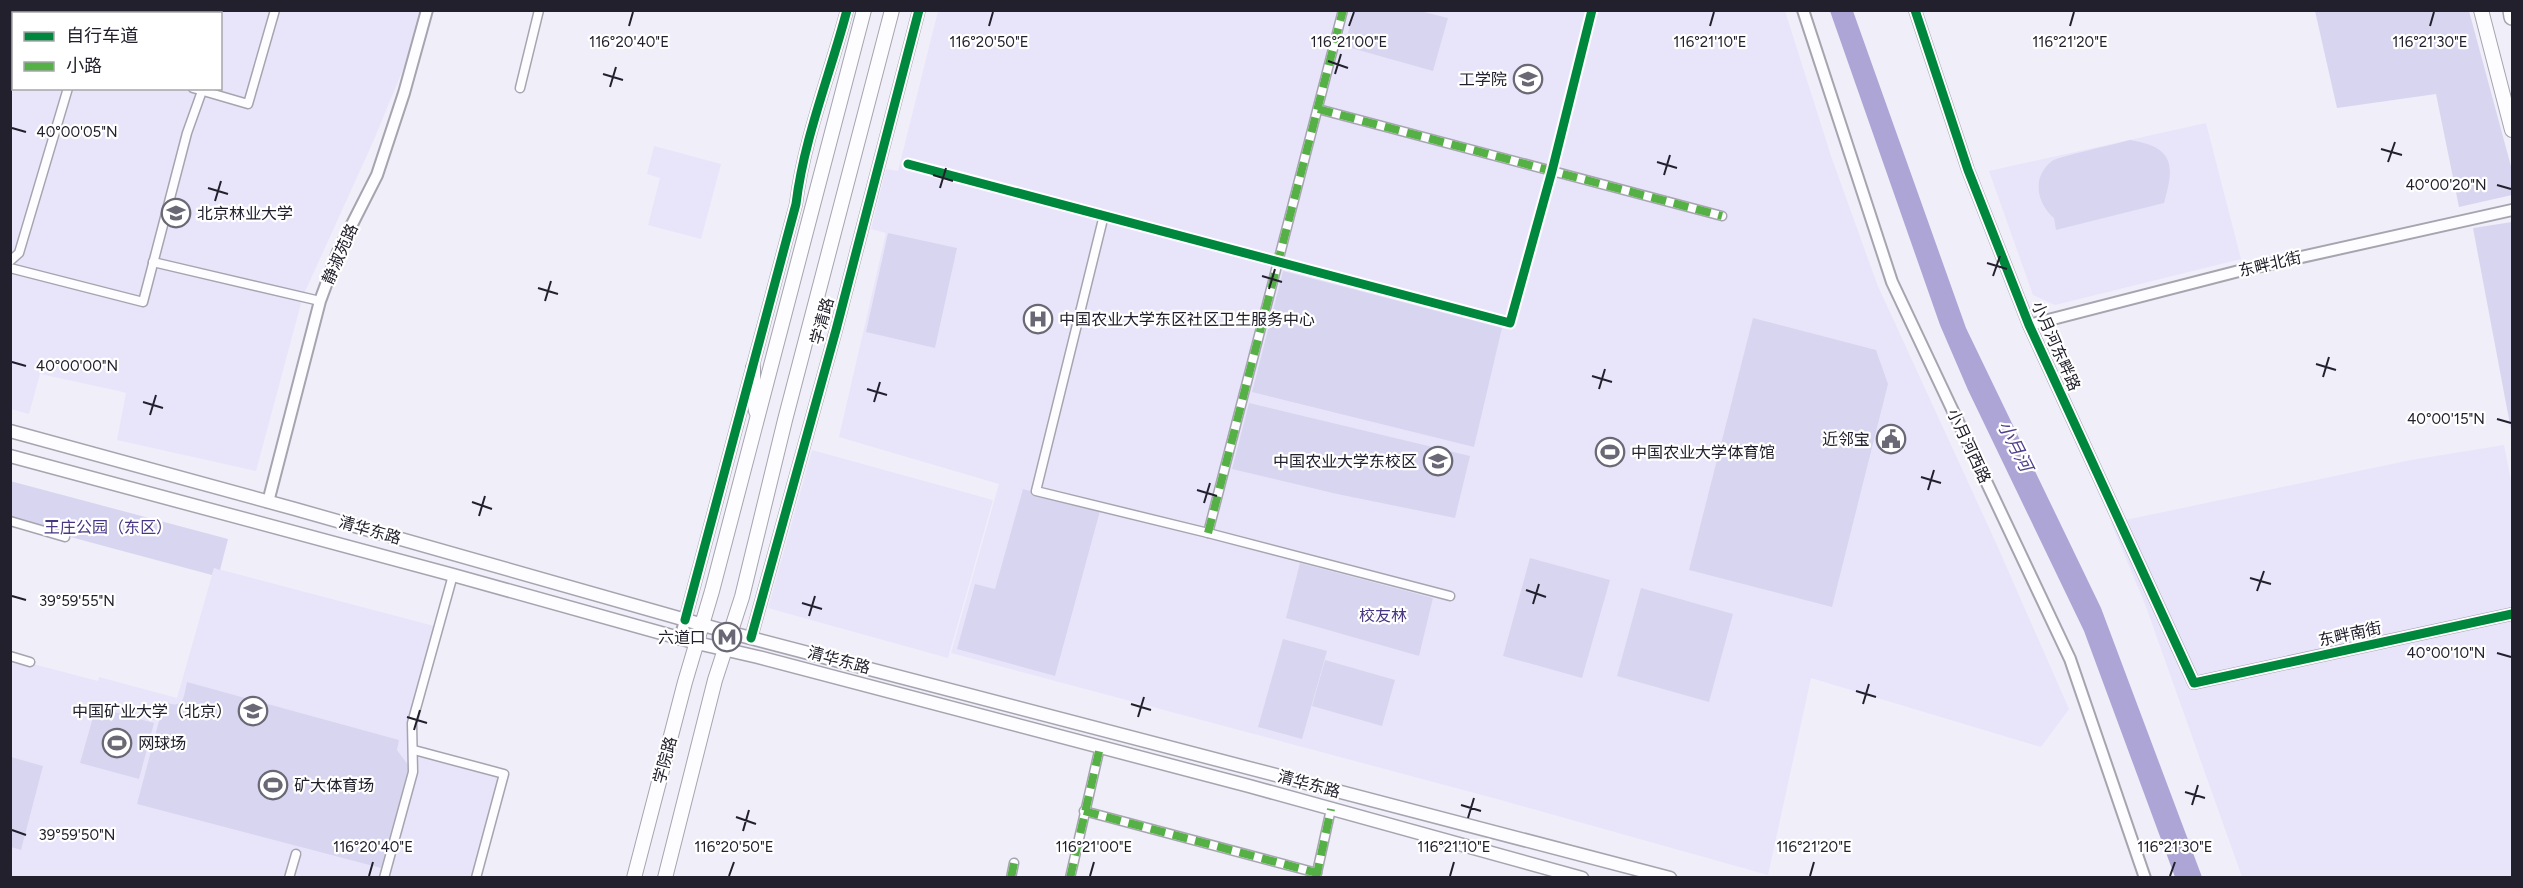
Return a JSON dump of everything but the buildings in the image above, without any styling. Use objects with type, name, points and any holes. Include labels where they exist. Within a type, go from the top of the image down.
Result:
[{"type":"highway","points":[[2511,10],[2512,17]]},
{"type":"main road","name":"学清路","points":[[725,649],[742,597],[785,420],[892,10]]},
{"type":"main road","points":[[2481,10],[2512,130]]},
{"type":"main road","points":[[702,625],[861,14]]},
{"type":"main road","points":[[753,368],[757,417]]},
{"type":"main road","name":"清华东路","points":[[10,431],[702,625],[1670,878]]},
{"type":"main road","name":"清华东路","points":[[10,456],[453,575],[697,644],[725,649],[1100,747],[1582,878]]},
{"type":"main road","points":[[248,519],[262,500]]},
{"type":"main road","points":[[277,527],[283,506]]},
{"type":"main road","name":"学院路","points":[[634,878],[702,625]]},
{"type":"main road","name":"学院路","points":[[665,878],[697,748],[725,649]]},
{"type":"street","points":[[10,268],[143,302],[197,90],[248,104],[275,10]]},
{"type":"street","name":"静淑苑路","points":[[262,500],[320,301],[338,252],[377,175],[404,93],[427,10]]},
{"type":"street","points":[[520,88],[539,10]]},
{"type":"street","points":[[680,639],[796,204],[799,181],[822,92],[835,58],[848,10]]},
{"type":"street","name":"学清路","points":[[751,638],[836,330],[919,10]]},
{"type":"street","points":[[1208,533],[1343,10]]},
{"type":"street","points":[[908,164],[1510,323],[1552,171],[1592,10]]},
{"type":"street","name":"小月河西路","points":[[1803,10],[1892,282],[2070,659],[2145,878]]},
{"type":"street","name":"小月河东畔路","points":[[1915,10],[1968,170],[2029,326],[2194,683]]},
{"type":"street","points":[[10,261],[19,253],[67,90]]},
{"type":"street","points":[[1318,109],[1722,216]]},
{"type":"street","name":"东畔北街","points":[[2029,326],[2239,271],[2512,210]]},
{"type":"street","points":[[1104,215],[1036,491],[1450,596]]},
{"type":"street","points":[[153,262],[320,301]]},
{"type":"street","points":[[10,521],[65,537]]},
{"type":"street","points":[[384,878],[412,772],[414,750],[412,723],[453,575]]},
{"type":"street","name":"东畔南街","points":[[2194,683],[2512,614]]},
{"type":"street","points":[[10,656],[30,662]]},
{"type":"street","points":[[1070,878],[1100,747]]},
{"type":"street","points":[[414,750],[504,774],[476,878]]},
{"type":"street","points":[[1084,811],[1316,875],[1332,809]]},
{"type":"street","points":[[289,878],[296,854]]},
{"type":"street","points":[[1011,878],[1014,863]]},
{"type":"shaded area","name":"北京林业大学","points":[[10,11],[422,11],[409,55],[373,142],[303,296],[256,471],[117,440],[126,393],[119,391],[40,374],[29,414],[11,409]]},
{"type":"shaded area","name":"中国农业大学东校区","points":[[938,11],[1785,11],[1831,156],[1877,284],[1996,543],[2069,709],[2041,747],[1811,678],[1768,875],[1497,799],[951,653],[999,484],[839,437],[886,233],[871,229],[886,169],[898,171]]},
{"type":"shaded area","points":[[2206,123],[2241,259],[2055,305],[2033,295],[1989,171]]},
{"type":"shaded area","points":[[654,146],[721,164],[701,239],[648,225],[660,178],[647,174]]},
{"type":"shaded area","points":[[2504,445],[2512,486],[2512,877],[2242,877],[2145,604],[2111,523],[2411,460]]},
{"type":"shaded area","points":[[812,450],[993,500],[948,658],[768,608]]},
{"type":"shaded area","name":"中国矿业大学（北京）","points":[[214,568],[434,626],[412,723],[414,750],[504,774],[476,877],[11,877],[10,658],[98,681],[99,677],[177,698]]},
{"type":"green space","points":[[1355,10],[1420,11],[1448,18],[1433,71],[1344,46]]},
{"type":"green space","points":[[2315,11],[2469,11],[2512,170],[2512,195],[2459,207],[2436,94],[2337,108]]},
{"type":"green space","points":[[2130,140],[2155,147],[2168,160],[2170,178],[2164,203],[2056,230],[2054,218],[2040,198],[2039,182],[2045,167],[2057,159]]},
{"type":"green space","points":[[2512,222],[2512,435],[2473,228]]},
{"type":"green space","points":[[888,233],[957,248],[935,348],[866,332]]},
{"type":"green space","points":[[1283,271],[1502,328],[1474,447],[1252,392]]},
{"type":"green space","points":[[1753,318],[1876,350],[1888,384],[1832,607],[1689,570]]},
{"type":"green space","points":[[1249,403],[1470,456],[1455,518],[1337,494],[1232,469]]},
{"type":"green space","name":"王庄公园（东区）","points":[[10,481],[228,539],[220,570],[214,568],[212,575],[11,521]]},
{"type":"green space","points":[[1023,489],[1100,511],[1055,676],[957,649],[975,584],[995,589]]},
{"type":"green space","points":[[1530,558],[1610,580],[1582,678],[1503,656]]},
{"type":"green space","name":"校友林","points":[[1300,563],[1433,598],[1419,656],[1286,618]]},
{"type":"green space","points":[[1641,588],[1733,614],[1709,702],[1617,676]]},
{"type":"green space","points":[[1283,639],[1327,651],[1302,739],[1258,727]]},
{"type":"green space","points":[[1325,660],[1395,680],[1382,726],[1312,706]]},
{"type":"green space","name":"矿大体育场","points":[[187,682],[399,740],[397,750],[409,766],[381,868],[137,804],[164,702],[179,703],[185,694]]},
{"type":"green space","name":"网球场","points":[[96,707],[154,723],[139,779],[80,763]]},
{"type":"green space","points":[[11,757],[43,766],[21,850],[11,847]]},
{"type":"water","name":"小月河","points":[[1830,11],[1853,11],[1966,328],[2101,608],[2202,877],[2175,877],[2084,631],[1968,390],[1940,325]]},
{"type":"marked path","points":[[1208,533],[1343,10]]},
{"type":"marked path","points":[[1318,109],[1722,216]]},
{"type":"marked path","points":[[1070,878],[1100,747]]},
{"type":"marked path","points":[[1316,878],[1331,809]]},
{"type":"marked path","points":[[1084,811],[1317,873]]},
{"type":"marked path","points":[[1011,878],[1014,863]]},
{"type":"cycle path","points":[[685,620],[796,204],[811,131],[847,10]]},
{"type":"cycle path","points":[[751,638],[836,330],[919,10]]},
{"type":"cycle path","points":[[908,164],[1510,323],[1552,171],[1592,10]]},
{"type":"cycle path","points":[[1915,10],[1968,170],[2029,325],[2194,683],[2512,614]]},
{"type":"place","name":"工学院","points":[[1528,79]]},
{"type":"place","name":"北京林业大学","points":[[176,213]]},
{"type":"place","name":"中国农业大学东区社区卫生服务中心","points":[[1038,319]]},
{"type":"place","name":"近邻宝","points":[[1891,439]]},
{"type":"place","name":"中国农业大学体育馆","points":[[1610,452]]},
{"type":"place","name":"中国农业大学东校区","points":[[1438,461]]},
{"type":"place","name":"六道口","points":[[727,637]]},
{"type":"place","name":"中国矿业大学（北京）","points":[[253,711]]},
{"type":"place","name":"网球场","points":[[117,743]]},
{"type":"place","name":"矿大体育场","points":[[273,785]]}]
